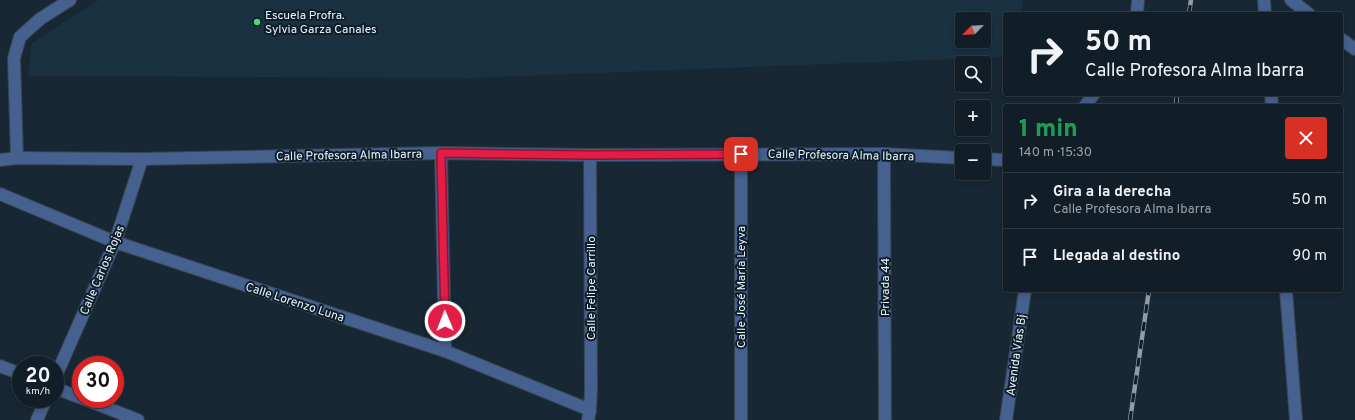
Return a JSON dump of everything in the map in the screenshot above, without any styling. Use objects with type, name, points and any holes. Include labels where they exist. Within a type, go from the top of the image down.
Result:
[{"type":"street","points":[[17,158],[14,58],[20,37],[40,19],[70,0]]},
{"type":"street","points":[[1137,12],[1138,0]]},
{"type":"street","points":[[1264,0],[1265,12]]},
{"type":"street","points":[[1291,0],[1306,12]]},
{"type":"street","points":[[1343,40],[1355,49]]},
{"type":"street","points":[[441,153],[445,351]]},
{"type":"street","name":"Calle Profesora Alma Ibarra","points":[[0,160],[17,158],[142,159],[441,153],[590,155],[884,154],[955,158]]},
{"type":"street","name":"Calle José María Leyva","points":[[741,154],[741,420]]},
{"type":"street","name":"Privada 44","points":[[884,154],[885,420]]},
{"type":"street","name":"Calle Felipe Carrillo","points":[[589,415],[590,155]]},
{"type":"street","name":"Calle Carlos Rojas","points":[[64,358],[115,242],[142,159]]},
{"type":"street","points":[[991,159],[1003,160]]},
{"type":"street","name":"Calle Lorenzo Luna","points":[[0,194],[115,242],[445,351],[589,415]]},
{"type":"street","name":"Avenida Vías Bj","points":[[1006,420],[1025,292]]},
{"type":"street","points":[[1286,292],[1296,420]]},
{"type":"street","points":[[0,366],[12,371]]},
{"type":"street","points":[[37,420],[42,408]]},
{"type":"street","points":[[107,408],[138,420]]},
{"type":"shaded area","points":[[99,0],[1023,0],[1022,12],[1003,12],[1003,57],[955,56],[955,59],[471,78],[28,76],[32,43]]},
{"type":"railway","points":[[1189,12],[1191,0]]},
{"type":"railway","points":[[1176,104],[1177,96]]},
{"type":"railway","points":[[1130,420],[1149,292]]},
{"type":"place","name":"Escuela Profra. Sylvia Garza Canales","points":[[257,22]]},
{"type":"route","points":[[445,321],[441,153],[590,155],[741,154]]}]
